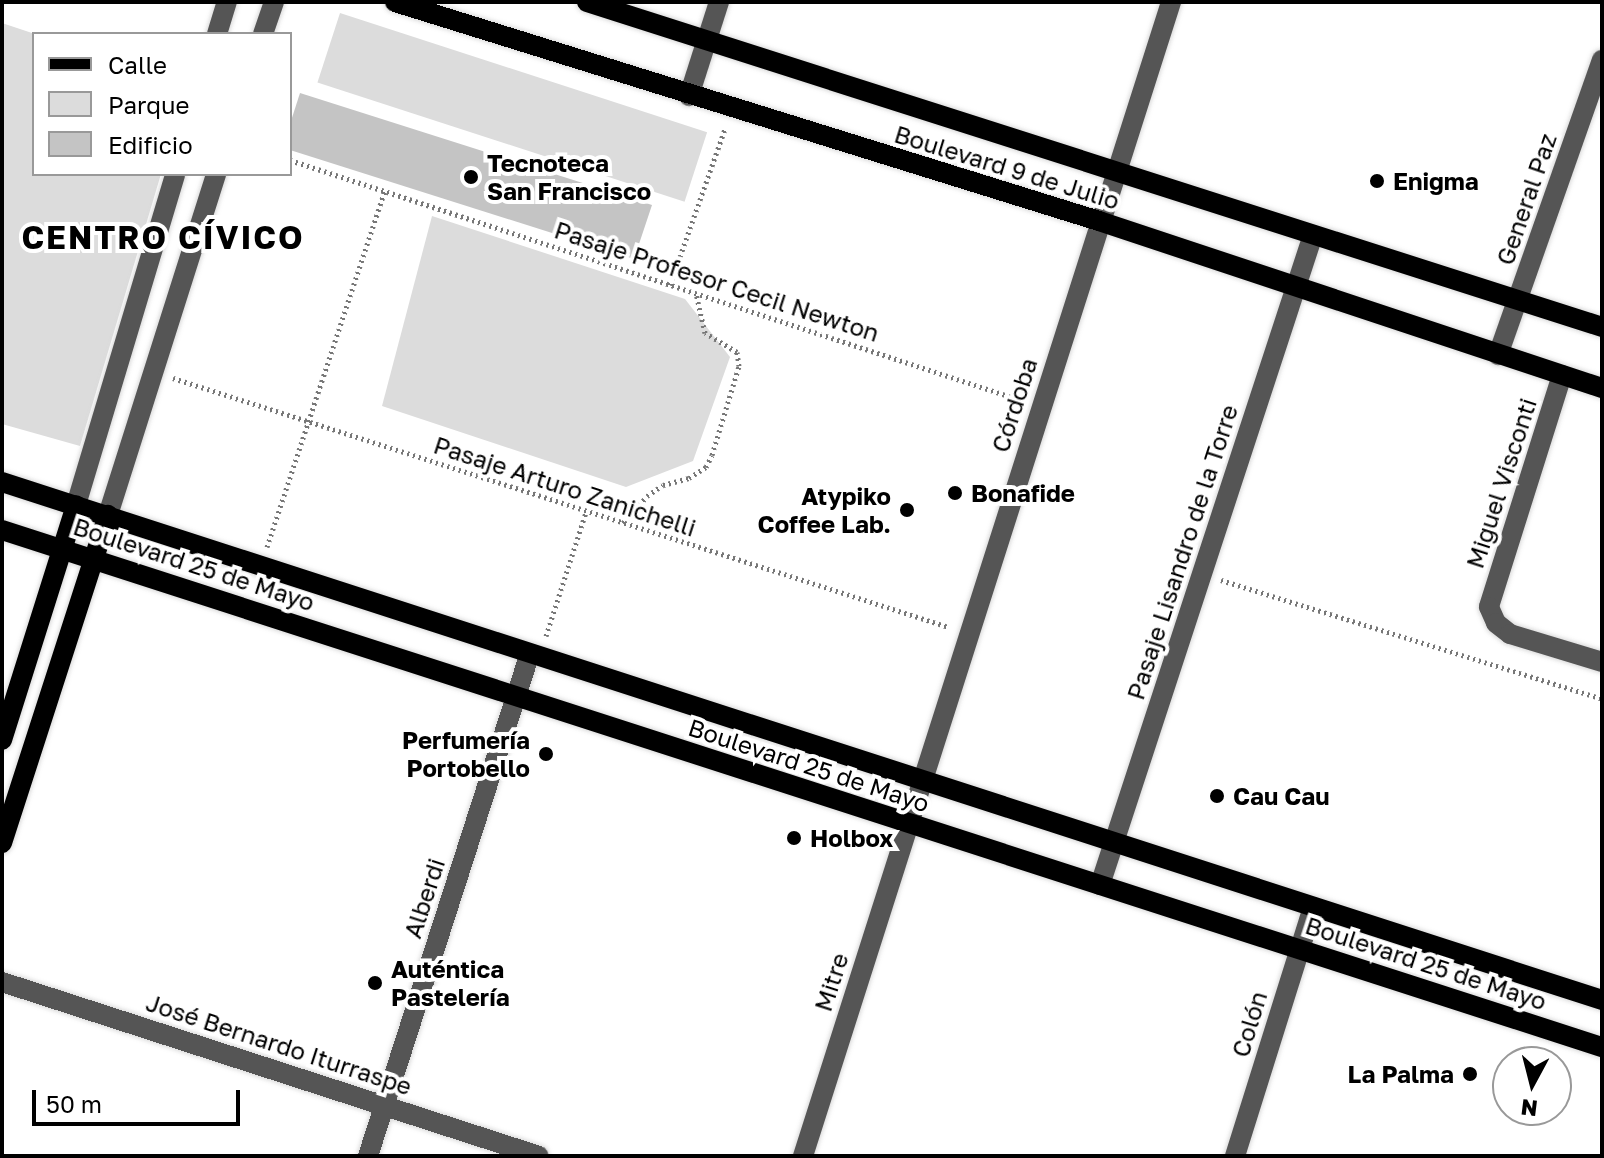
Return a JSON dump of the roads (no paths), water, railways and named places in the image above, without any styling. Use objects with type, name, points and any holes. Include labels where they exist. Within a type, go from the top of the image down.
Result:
[{"type":"main road","name":"Boulevard 9 de Julio","points":[[395,2],[689,96],[1099,221],[1296,289],[1602,388]]},
{"type":"main road","name":"Boulevard 9 de Julio","points":[[587,2],[1602,327]]},
{"type":"main road","name":"Boulevard 25 de Mayo","points":[[2,482],[534,657],[1602,1000]]},
{"type":"main road","points":[[2,740],[76,505]]},
{"type":"main road","points":[[2,843],[108,515]]},
{"type":"main road","name":"Boulevard 25 de Mayo","points":[[2,530],[94,557],[515,698],[1602,1047]]},
{"type":"street","points":[[218,32],[227,2]]},
{"type":"street","points":[[264,32],[274,2]]},
{"type":"street","points":[[689,96],[719,2]]},
{"type":"street","name":"Córdoba","points":[[908,824],[1171,2]]},
{"type":"street","name":"General Paz","points":[[1498,355],[1602,60]]},
{"type":"street","points":[[76,505],[174,176]]},
{"type":"street","points":[[108,515],[151,371],[215,176]]},
{"type":"street","name":"Pasaje Lisandro de la Torre","points":[[1100,885],[1313,235]]},
{"type":"street","name":"Miguel Visconti","points":[[1562,375],[1489,607],[1496,623],[1510,634],[1602,662]]},
{"type":"street","name":"Alberdi","points":[[368,1156],[515,698],[534,657]]},
{"type":"street","name":"Mitre","points":[[803,1156],[908,824]]},
{"type":"street","name":"Colón","points":[[1235,1156],[1313,907]]},
{"type":"street","name":"José Bernardo Iturraspe","points":[[2,982],[539,1156]]},
{"type":"place","name":"Tecnoteca San Francisco","points":[[471,177]]},
{"type":"place","name":"Enigma","points":[[1377,181]]},
{"type":"place","name":"Bonafide","points":[[955,493]]},
{"type":"place","name":"Atypiko Coffee Lab.","points":[[907,510]]},
{"type":"place","name":"Perfumería Portobello","points":[[546,754]]},
{"type":"place","name":"Cau Cau","points":[[1217,796]]},
{"type":"place","name":"Holbox","points":[[794,838]]},
{"type":"place","name":"Auténtica Pastelería","points":[[375,983]]},
{"type":"place","name":"La Palma","points":[[1470,1074]]},
{"type":"district","name":"CENTRO CÍVICO","points":[[163,237]]}]
